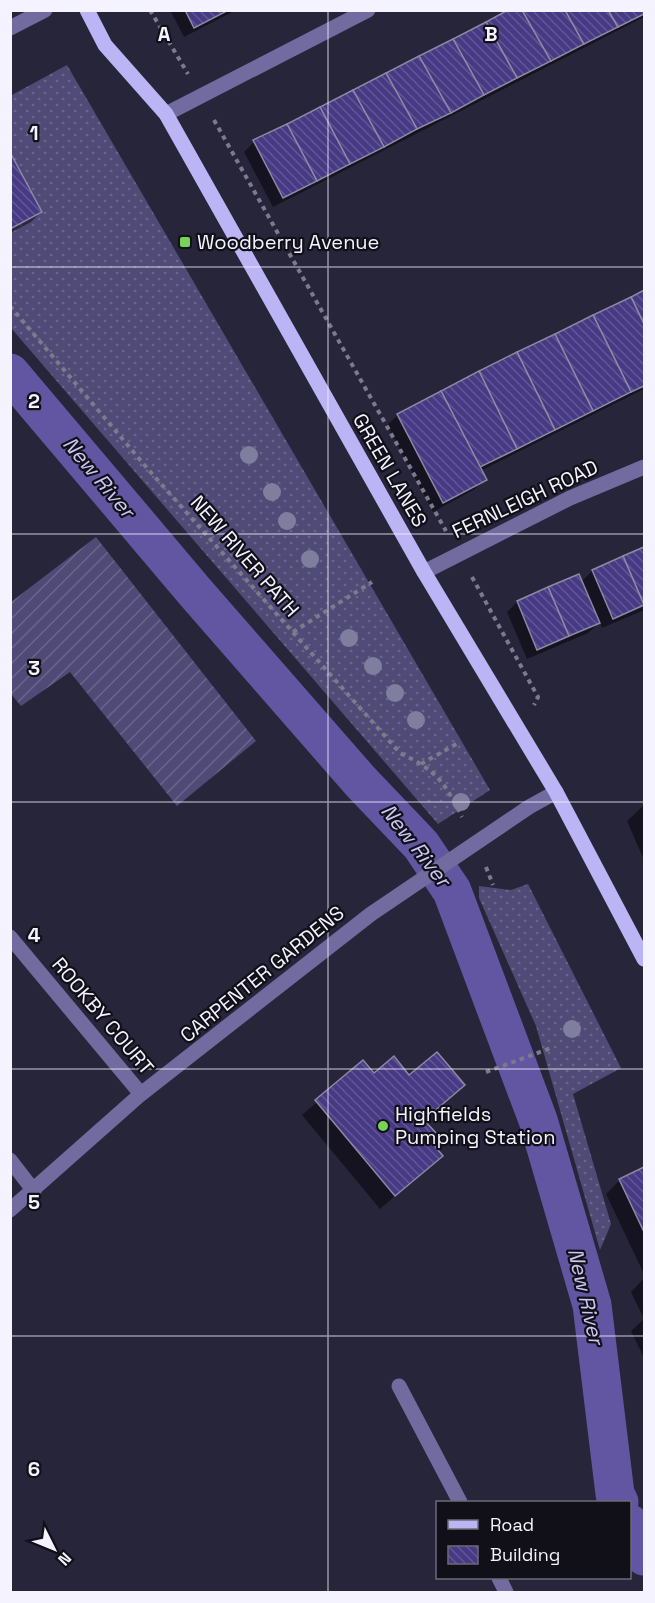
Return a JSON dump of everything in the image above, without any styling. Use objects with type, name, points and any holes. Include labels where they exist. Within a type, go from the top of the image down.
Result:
[{"type":"main road","name":"GREEN LANES","points":[[87,10],[105,45],[166,114],[258,273],[284,327],[424,572],[556,792],[645,959]]},
{"type":"street","points":[[10,28],[45,10]]},
{"type":"street","points":[[166,114],[368,10]]},
{"type":"street","name":"FERNLEIGH ROAD","points":[[424,572],[570,498],[645,467]]},
{"type":"street","name":"CARPENTER GARDENS","points":[[10,1210],[141,1094],[371,914],[529,807],[556,792]]},
{"type":"street","name":"ROOKBY COURT","points":[[10,937],[141,1094]]},
{"type":"street","points":[[10,1160],[34,1191]]},
{"type":"street","points":[[399,1386],[459,1501]]},
{"type":"street","points":[[499,1579],[506,1593]]},
{"type":"path","points":[[150,10],[189,77]]},
{"type":"path","name":"GREEN LANES","points":[[213,119],[448,535]]},
{"type":"path","name":"NEW RIVER PATH","points":[[10,306],[147,468],[400,753],[421,764],[445,783],[462,817]]},
{"type":"path","points":[[470,574],[538,697]]},
{"type":"path","points":[[293,632],[372,582]]},
{"type":"path","points":[[421,764],[458,743]]},
{"type":"path","points":[[484,863],[493,885]]},
{"type":"path","points":[[486,1072],[549,1048]]},
{"type":"shaded area","points":[[67,65],[490,790],[438,824],[11,328],[10,96]]},
{"type":"shaded area","points":[[96,537],[256,741],[177,806],[70,672],[21,706],[11,694],[11,602]]},
{"type":"shaded area","points":[[528,884],[621,1068],[573,1094],[611,1224],[600,1250],[536,1026],[479,898],[479,886],[511,890]]},
{"type":"building","points":[[185,10],[224,10],[225,12],[194,28]]},
{"type":"building","points":[[508,10],[522,10],[551,61],[517,78],[486,22]]},
{"type":"building","points":[[522,10],[565,10],[584,44],[551,61]]},
{"type":"building","points":[[565,10],[608,10],[618,27],[584,44]]},
{"type":"building","points":[[608,10],[644,10],[644,14],[618,27]]},
{"type":"building","points":[[486,22],[517,78],[484,95],[453,39]]},
{"type":"building","points":[[453,39],[484,95],[451,113],[419,56]]},
{"type":"building","points":[[419,56],[451,113],[417,129],[386,73]]},
{"type":"building","points":[[386,73],[417,129],[384,147],[353,90]]},
{"type":"building","points":[[353,90],[384,147],[350,164],[320,107]]},
{"type":"building","points":[[320,107],[350,164],[317,181],[287,124]]},
{"type":"building","points":[[287,124],[317,181],[283,198],[253,140]]},
{"type":"building","points":[[10,155],[42,212],[10,229]]},
{"type":"building","points":[[644,290],[644,324],[631,297]]},
{"type":"building","points":[[631,297],[644,324],[644,386],[631,392],[593,315]]},
{"type":"building","points":[[593,315],[631,392],[593,411],[555,334]]},
{"type":"building","points":[[555,334],[593,411],[555,430],[517,352]]},
{"type":"building","points":[[517,352],[555,430],[517,449],[479,371]]},
{"type":"building","points":[[479,371],[517,449],[480,467],[441,391]]},
{"type":"building","points":[[441,391],[487,480],[443,503],[397,414]]},
{"type":"building","points":[[644,547],[644,605],[623,556]]},
{"type":"building","points":[[623,556],[644,605],[613,619],[592,570]]},
{"type":"building","points":[[579,574],[600,623],[569,636],[548,587]]},
{"type":"building","points":[[548,587],[569,636],[537,650],[517,601]]},
{"type":"building","name":"Highfields Pumping Station","points":[[437,1052],[465,1085],[424,1120],[436,1133],[429,1139],[443,1156],[395,1196],[315,1100],[363,1060],[374,1073],[394,1056],[409,1075]]},
{"type":"building","points":[[644,1167],[644,1232],[619,1179]]},
{"type":"waterway","name":"New River","points":[[10,373],[195,592],[360,781],[421,845],[452,891],[538,1120],[592,1305],[615,1494],[618,1501]]},
{"type":"waterway","name":"New River","points":[[631,1526],[644,1556]]},
{"type":"place","name":"Woodberry Avenue","points":[[185,242]]},
{"type":"place","name":"Highfields Pumping Station","points":[[383,1126]]}]
